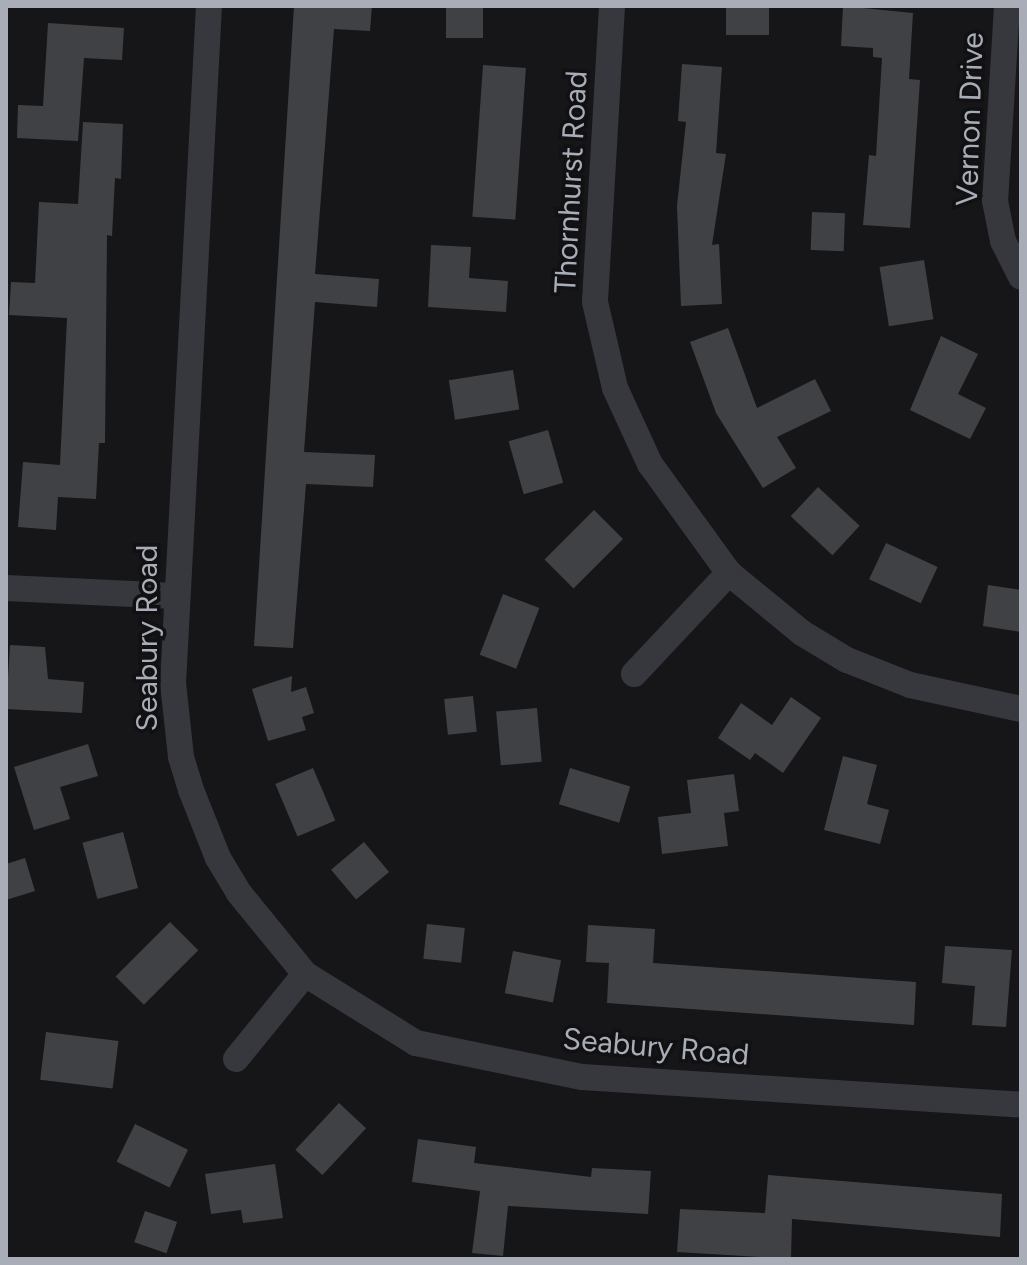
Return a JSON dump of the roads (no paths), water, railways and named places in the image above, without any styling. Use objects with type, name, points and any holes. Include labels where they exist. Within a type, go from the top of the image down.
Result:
[{"type":"street","name":"Seabury Road","points":[[209,6],[175,596],[176,720],[191,790],[218,858],[239,893],[305,974],[416,1043],[582,1077],[1021,1105]]},
{"type":"street","name":"Thornhurst Road","points":[[612,6],[595,302],[615,388],[631,427],[673,500],[729,573],[802,633],[847,660],[910,685],[1021,709]]},
{"type":"street","name":"Vernon Drive","points":[[1007,6],[995,201],[1003,241],[1021,277]]},
{"type":"street","points":[[634,674],[729,573]]},
{"type":"street","points":[[6,588],[175,596]]},
{"type":"street","points":[[236,1059],[305,974]]}]
